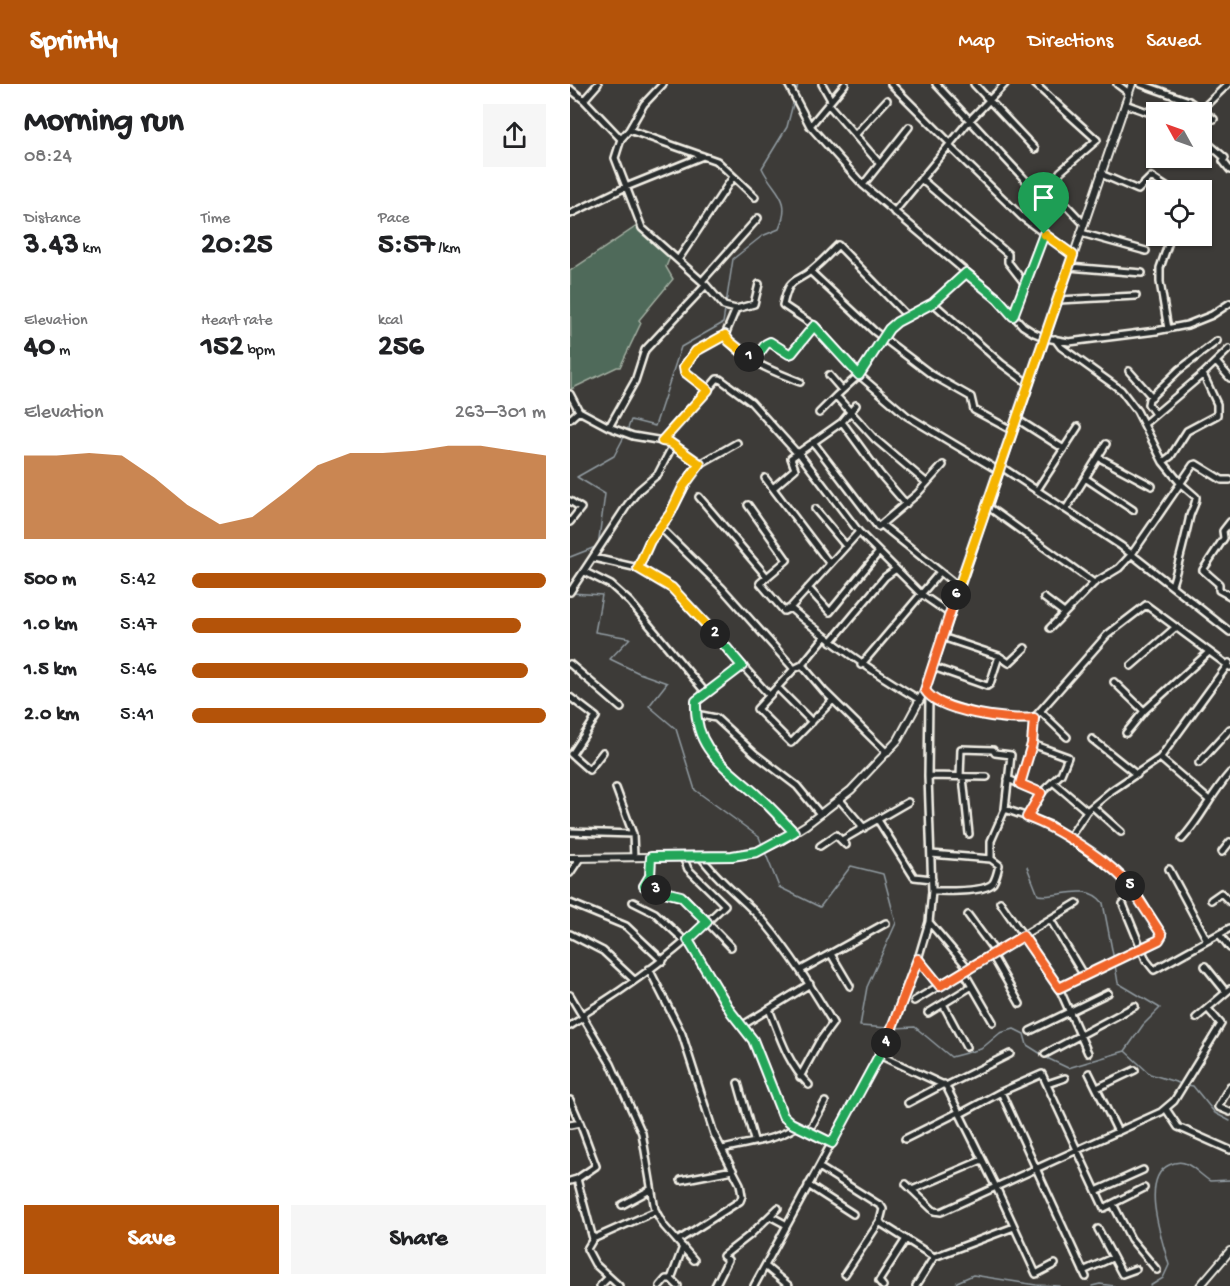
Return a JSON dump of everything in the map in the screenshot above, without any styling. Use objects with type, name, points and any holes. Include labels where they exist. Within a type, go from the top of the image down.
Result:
[{"type":"street","points":[[584,100],[598,84]]},
{"type":"street","points":[[663,84],[644,104],[621,139],[615,158],[642,228],[704,283],[724,306],[733,309],[756,303],[759,284]]},
{"type":"street","points":[[788,84],[810,126],[862,185],[998,299],[1023,327],[1046,338],[1069,342],[1090,340],[1187,325],[1212,315],[1230,303]]},
{"type":"street","points":[[822,84],[830,102],[880,164]]},
{"type":"street","points":[[810,126],[845,84]]},
{"type":"street","points":[[891,84],[1022,217],[1073,255]]},
{"type":"street","points":[[936,84],[1043,199],[1052,190],[1060,172],[1097,140],[1035,84]]},
{"type":"street","points":[[974,84],[1035,149]]},
{"type":"street","points":[[894,212],[969,121],[1005,84]]},
{"type":"street","points":[[1117,84],[1129,93]]},
{"type":"street","points":[[570,858],[732,856],[757,852],[782,840],[839,799],[898,740],[925,690],[1132,84]]},
{"type":"street","points":[[1141,84],[1192,102]]},
{"type":"street","points":[[1209,102],[1228,84]]},
{"type":"street","points":[[570,89],[584,100],[621,139]]},
{"type":"street","points":[[855,135],[887,100]]},
{"type":"street","points":[[1125,104],[1146,111]]},
{"type":"street","points":[[862,185],[909,127]]},
{"type":"street","points":[[629,130],[717,161],[756,197]]},
{"type":"street","points":[[1212,145],[1228,156],[1223,161],[1230,170]]},
{"type":"street","points":[[570,214],[626,187],[703,156]]},
{"type":"street","points":[[1101,174],[1138,190],[1146,182]]},
{"type":"street","points":[[678,260],[733,177]]},
{"type":"street","points":[[921,179],[1008,254],[1008,262],[1025,284]]},
{"type":"street","points":[[1052,190],[1084,224]]},
{"type":"street","points":[[609,427],[635,381],[645,350],[758,218]]},
{"type":"street","points":[[1081,233],[1146,251]]},
{"type":"street","points":[[1013,316],[1044,234]]},
{"type":"street","points":[[907,316],[838,245],[811,272],[796,278],[790,285],[783,305],[814,326],[859,375],[907,416],[1066,509],[1132,554],[1230,632]]},
{"type":"street","points":[[1168,246],[1160,268],[1160,291],[1168,329]]},
{"type":"street","points":[[1070,267],[1142,273]]},
{"type":"street","points":[[811,272],[883,337],[932,375],[971,397],[974,410],[1013,430]]},
{"type":"street","points":[[819,413],[859,375],[883,337],[897,322],[933,303],[966,273]]},
{"type":"street","points":[[1058,300],[1136,296]]},
{"type":"street","points":[[933,303],[1002,364],[1029,384]]},
{"type":"street","points":[[708,390],[685,372],[684,367],[696,351],[725,335],[733,309]]},
{"type":"street","points":[[754,360],[770,342],[789,354],[792,353],[814,326]]},
{"type":"street","points":[[725,335],[742,352],[769,370],[800,382]]},
{"type":"street","points":[[1055,339],[1061,347],[1121,390],[1137,411],[1163,462],[1181,484],[1196,497],[1196,503],[1189,519],[1184,549],[1172,585]]},
{"type":"street","points":[[1155,414],[1148,404],[1152,397],[1179,370],[1217,341]]},
{"type":"street","points":[[1144,424],[1229,349]]},
{"type":"street","points":[[1216,362],[1228,376]]},
{"type":"street","points":[[1129,371],[1152,397]]},
{"type":"street","points":[[1163,462],[1171,456],[1187,431],[1218,413],[1217,404],[1203,374]]},
{"type":"street","points":[[829,375],[842,390]]},
{"type":"street","points":[[662,441],[717,379],[724,380],[751,402],[798,453],[859,532],[921,594],[950,614]]},
{"type":"street","points":[[570,394],[579,411],[616,430],[673,445],[700,464]]},
{"type":"street","points":[[836,396],[875,439],[927,483]]},
{"type":"street","points":[[773,488],[795,470],[791,458],[842,422],[856,405]]},
{"type":"street","points":[[570,419],[579,411]]},
{"type":"street","points":[[1017,419],[1064,449]]},
{"type":"street","points":[[842,422],[880,474],[906,504]]},
{"type":"street","points":[[1037,490],[1078,427]]},
{"type":"street","points":[[813,442],[878,527],[906,504],[943,465]]},
{"type":"street","points":[[638,568],[650,541],[670,514],[683,487],[700,464],[737,443]]},
{"type":"street","points":[[1066,509],[1106,444]]},
{"type":"street","points":[[570,592],[628,504],[638,491],[658,474],[673,445]]},
{"type":"street","points":[[1098,457],[1152,486]]},
{"type":"street","points":[[1050,628],[1094,583],[1119,567],[1132,554],[1193,465],[1196,464],[1222,480],[1230,480]]},
{"type":"street","points":[[765,478],[830,564]]},
{"type":"street","points":[[1085,478],[1133,510]]},
{"type":"street","points":[[699,497],[767,577]]},
{"type":"street","points":[[570,501],[581,508],[570,522]]},
{"type":"street","points":[[748,505],[788,560],[760,583],[784,611],[790,608],[859,532]]},
{"type":"street","points":[[987,506],[1094,583]]},
{"type":"street","points":[[815,509],[846,546]]},
{"type":"street","points":[[1230,522],[1223,531],[1224,538],[1203,570],[1219,584],[1219,590],[1230,596]]},
{"type":"street","points":[[882,525],[959,587]]},
{"type":"street","points":[[660,527],[722,588],[794,669]]},
{"type":"street","points":[[808,588],[830,612],[879,552]]},
{"type":"street","points":[[594,558],[638,568],[672,588],[769,695]]},
{"type":"street","points":[[831,642],[885,577],[896,569]]},
{"type":"street","points":[[585,572],[611,585],[630,602],[706,693]]},
{"type":"street","points":[[861,664],[940,572]]},
{"type":"street","points":[[1044,598],[1064,613]]},
{"type":"street","points":[[1020,784],[1032,744],[1034,718],[1107,635],[1143,605],[1151,606],[1209,652],[1229,664],[1160,758],[1090,809],[1069,838]]},
{"type":"street","points":[[790,608],[824,638],[920,700]]},
{"type":"street","points":[[1131,666],[1176,627]]},
{"type":"street","points":[[942,637],[999,656],[1009,663],[1025,648]]},
{"type":"street","points":[[824,638],[802,665],[794,669],[758,709],[790,743],[833,700]]},
{"type":"street","points":[[1126,734],[1144,711],[1209,652]]},
{"type":"street","points":[[933,667],[987,686],[990,684],[999,656]]},
{"type":"street","points":[[570,664],[621,708]]},
{"type":"street","points":[[802,665],[833,700],[887,753]]},
{"type":"street","points":[[742,666],[696,701],[698,728],[714,758],[759,796],[794,832]]},
{"type":"street","points":[[1114,682],[1144,711]]},
{"type":"street","points":[[777,687],[812,722]]},
{"type":"street","points":[[754,1286],[888,1039],[918,959],[929,922],[932,879],[928,776],[929,698],[925,690]]},
{"type":"street","points":[[570,697],[596,717],[571,753],[590,770],[603,752]]},
{"type":"street","points":[[929,698],[968,712],[1017,720],[1034,718]]},
{"type":"street","points":[[1040,711],[1067,737]]},
{"type":"street","points":[[696,714],[716,718],[755,754],[797,786],[820,814]]},
{"type":"street","points":[[1199,763],[1230,729]]},
{"type":"street","points":[[1092,739],[1137,775]]},
{"type":"street","points":[[1027,817],[1041,793],[1061,774],[1068,757],[1032,744]]},
{"type":"street","points":[[969,834],[961,749],[993,750],[1011,756],[1005,809],[991,841],[991,859]]},
{"type":"street","points":[[1160,758],[1209,800]]},
{"type":"street","points":[[1182,839],[1196,825],[1209,800],[1230,773]]},
{"type":"street","points":[[928,776],[987,777]]},
{"type":"street","points":[[1008,779],[1041,793]]},
{"type":"street","points":[[1053,782],[1121,832]]},
{"type":"street","points":[[616,788],[633,834],[634,857]]},
{"type":"street","points":[[839,799],[864,828]]},
{"type":"street","points":[[820,846],[836,835],[844,842],[908,802]]},
{"type":"street","points":[[1005,809],[1050,825],[1117,872],[1138,896],[1162,935],[1159,940],[1059,988]]},
{"type":"street","points":[[878,820],[914,877],[932,879]]},
{"type":"street","points":[[570,832],[633,834]]},
{"type":"street","points":[[1222,852],[1230,842]]},
{"type":"street","points":[[931,854],[991,859],[999,864],[994,880],[988,886],[962,891],[932,891]]},
{"type":"street","points":[[701,856],[712,872],[741,897],[765,924],[801,970],[833,1023],[819,1042],[800,1077]]},
{"type":"street","points":[[651,857],[650,876],[644,886],[681,896],[731,947]]},
{"type":"street","points":[[570,1026],[663,961],[725,903],[688,869],[684,857]]},
{"type":"street","points":[[570,873],[580,858]]},
{"type":"street","points":[[1169,869],[1207,940]]},
{"type":"street","points":[[1210,900],[1221,893],[1230,902]]},
{"type":"street","points":[[633,902],[655,913],[687,941],[731,1012],[743,1024],[753,1040],[783,1116],[797,1126],[832,1143]]},
{"type":"street","points":[[1000,902],[1059,988],[1088,1053]]},
{"type":"street","points":[[570,903],[626,926],[663,961]]},
{"type":"street","points":[[914,1001],[1077,903]]},
{"type":"street","points":[[1123,904],[1146,960],[1154,970],[1230,928]]},
{"type":"street","points":[[968,915],[994,954],[1020,1004]]},
{"type":"street","points":[[1050,919],[1084,976]]},
{"type":"street","points":[[929,922],[967,970],[972,986],[993,1022]]},
{"type":"street","points":[[801,970],[886,923]]},
{"type":"street","points":[[570,934],[603,951],[634,980]]},
{"type":"street","points":[[1220,934],[1230,948]]},
{"type":"street","points":[[831,954],[850,986]]},
{"type":"street","points":[[918,959],[940,986]]},
{"type":"street","points":[[1196,1018],[1228,990],[1205,966]]},
{"type":"street","points":[[649,969],[681,1034],[714,1134],[740,1184],[742,1196],[740,1201],[677,1241]]},
{"type":"street","points":[[743,1024],[810,984]]},
{"type":"street","points":[[928,1013],[972,986]]},
{"type":"street","points":[[1030,1031],[1108,993]]},
{"type":"street","points":[[570,995],[611,1064],[642,1133],[650,1190],[656,1211],[664,1226],[694,1260]]},
{"type":"street","points":[[943,1004],[966,1047]]},
{"type":"street","points":[[1045,1054],[1136,1006]]},
{"type":"street","points":[[769,1009],[789,1059],[800,1077],[809,1085]]},
{"type":"street","points":[[906,1184],[937,1212],[1037,1169],[1166,1109],[1174,1101],[1221,1024],[1208,1009]]},
{"type":"street","points":[[908,1103],[1010,1054]]},
{"type":"street","points":[[879,1055],[945,1085],[1036,1274],[1055,1264]]},
{"type":"street","points":[[1097,1089],[1135,1070]]},
{"type":"street","points":[[1089,1073],[1118,1132]]},
{"type":"street","points":[[905,1139],[1039,1074],[1043,1076],[1047,1084],[1104,1208],[1144,1188]]},
{"type":"street","points":[[1047,1084],[1065,1078]]},
{"type":"street","points":[[738,1083],[754,1140]]},
{"type":"street","points":[[1230,1086],[1218,1107],[1230,1112]]},
{"type":"street","points":[[1001,1092],[1085,1274],[1112,1258]]},
{"type":"street","points":[[570,1100],[596,1166],[573,1180],[593,1239]]},
{"type":"street","points":[[809,1131],[825,1102]]},
{"type":"street","points":[[1166,1109],[1178,1127],[1230,1150]]},
{"type":"street","points":[[570,1125],[580,1123]]},
{"type":"street","points":[[723,1149],[754,1140],[783,1136],[797,1126]]},
{"type":"street","points":[[912,1190],[982,1160]]},
{"type":"street","points":[[819,1167],[882,1206],[883,1209],[879,1221],[845,1274]]},
{"type":"street","points":[[681,1180],[733,1170]]},
{"type":"street","points":[[1096,1191],[1143,1170]]},
{"type":"street","points":[[808,1185],[853,1214]]},
{"type":"street","points":[[622,1205],[650,1190]]},
{"type":"street","points":[[1113,1204],[1131,1239],[1157,1270]]},
{"type":"street","points":[[715,1286],[728,1260],[723,1256],[778,1208]]},
{"type":"street","points":[[619,1286],[595,1264],[587,1249],[593,1239],[656,1211]]},
{"type":"street","points":[[770,1216],[787,1225]]},
{"type":"street","points":[[879,1221],[934,1257]]},
{"type":"street","points":[[916,1286],[934,1257],[1014,1227]]},
{"type":"street","points":[[1098,1229],[1122,1274],[1136,1269]]},
{"type":"street","points":[[883,1286],[879,1281],[906,1239]]},
{"type":"street","points":[[671,1279],[683,1247]]},
{"type":"street","points":[[1200,1286],[1230,1251]]},
{"type":"street","points":[[765,1266],[789,1286]]},
{"type":"street","points":[[600,1286],[609,1277]]},
{"type":"street","points":[[660,1286],[666,1279],[671,1279]]},
{"type":"street","points":[[671,1279],[678,1286]]},
{"type":"green space","points":[[637,226],[670,257],[666,267],[673,279],[639,320],[641,323],[620,367],[571,389],[570,271]]},
{"type":"waterway","points":[[796,93],[798,84]]},
{"type":"waterway","points":[[627,431],[631,420],[655,426],[681,347],[723,323],[733,259],[762,236],[779,229],[783,218],[783,202],[762,168],[787,127],[794,100]]},
{"type":"waterway","points":[[570,557],[598,546],[605,494],[577,477],[614,456],[625,435]]},
{"type":"waterway","points":[[571,593],[602,595],[595,632],[630,638],[610,659],[667,683],[649,706],[676,729],[695,790],[759,837],[763,847]]},
{"type":"waterway","points":[[765,852],[779,887],[820,907],[851,866],[883,874],[896,923],[867,987],[860,1026],[889,1028]]},
{"type":"waterway","points":[[1027,867],[1038,895],[1089,893],[1103,903],[1114,960]]},
{"type":"waterway","points":[[1115,965],[1118,983],[1160,1008],[1143,1025],[1125,1051]]},
{"type":"waterway","points":[[894,1028],[915,1027],[951,1057],[981,1049],[1000,1033],[1014,1029],[1024,1034],[1027,1045],[1068,1068],[1125,1051],[1150,1074],[1182,1084]]},
{"type":"waterway","points":[[1187,1085],[1193,1086],[1215,1113],[1230,1121]]},
{"type":"waterway","points":[[1150,1286],[1163,1278],[1169,1265],[1158,1227],[1154,1197],[1160,1172],[1169,1165],[1180,1162],[1190,1166],[1210,1181],[1230,1180]]},
{"type":"waterway","points":[[955,1286],[957,1282],[973,1275],[1036,1285],[1060,1286]]},
{"type":"waterway","points":[[1092,1286],[1100,1284],[1114,1286]]},
{"type":"route","points":[[1044,234],[1073,255],[925,690],[929,698],[968,712],[1017,720],[1034,718],[1032,744],[1020,784],[1041,793],[1027,817],[1050,825],[1124,878],[1162,935],[1159,940],[1059,988],[1023,936],[940,986],[918,959],[888,1039],[832,1143],[791,1123],[783,1116],[753,1040],[743,1024],[731,1012],[688,940],[707,922],[681,896],[644,886],[650,876],[651,857],[732,856],[757,852],[794,832],[759,796],[714,758],[698,728],[696,701],[742,666],[672,588],[638,568],[650,541],[670,514],[683,487],[700,464],[669,442],[662,441],[681,417],[696,405],[708,390],[685,372],[684,367],[696,351],[725,335],[729,341],[754,360],[770,342],[789,354],[792,353],[814,326],[859,375],[889,329],[897,322],[933,303],[966,273],[998,299],[1013,316],[1044,234]]}]
